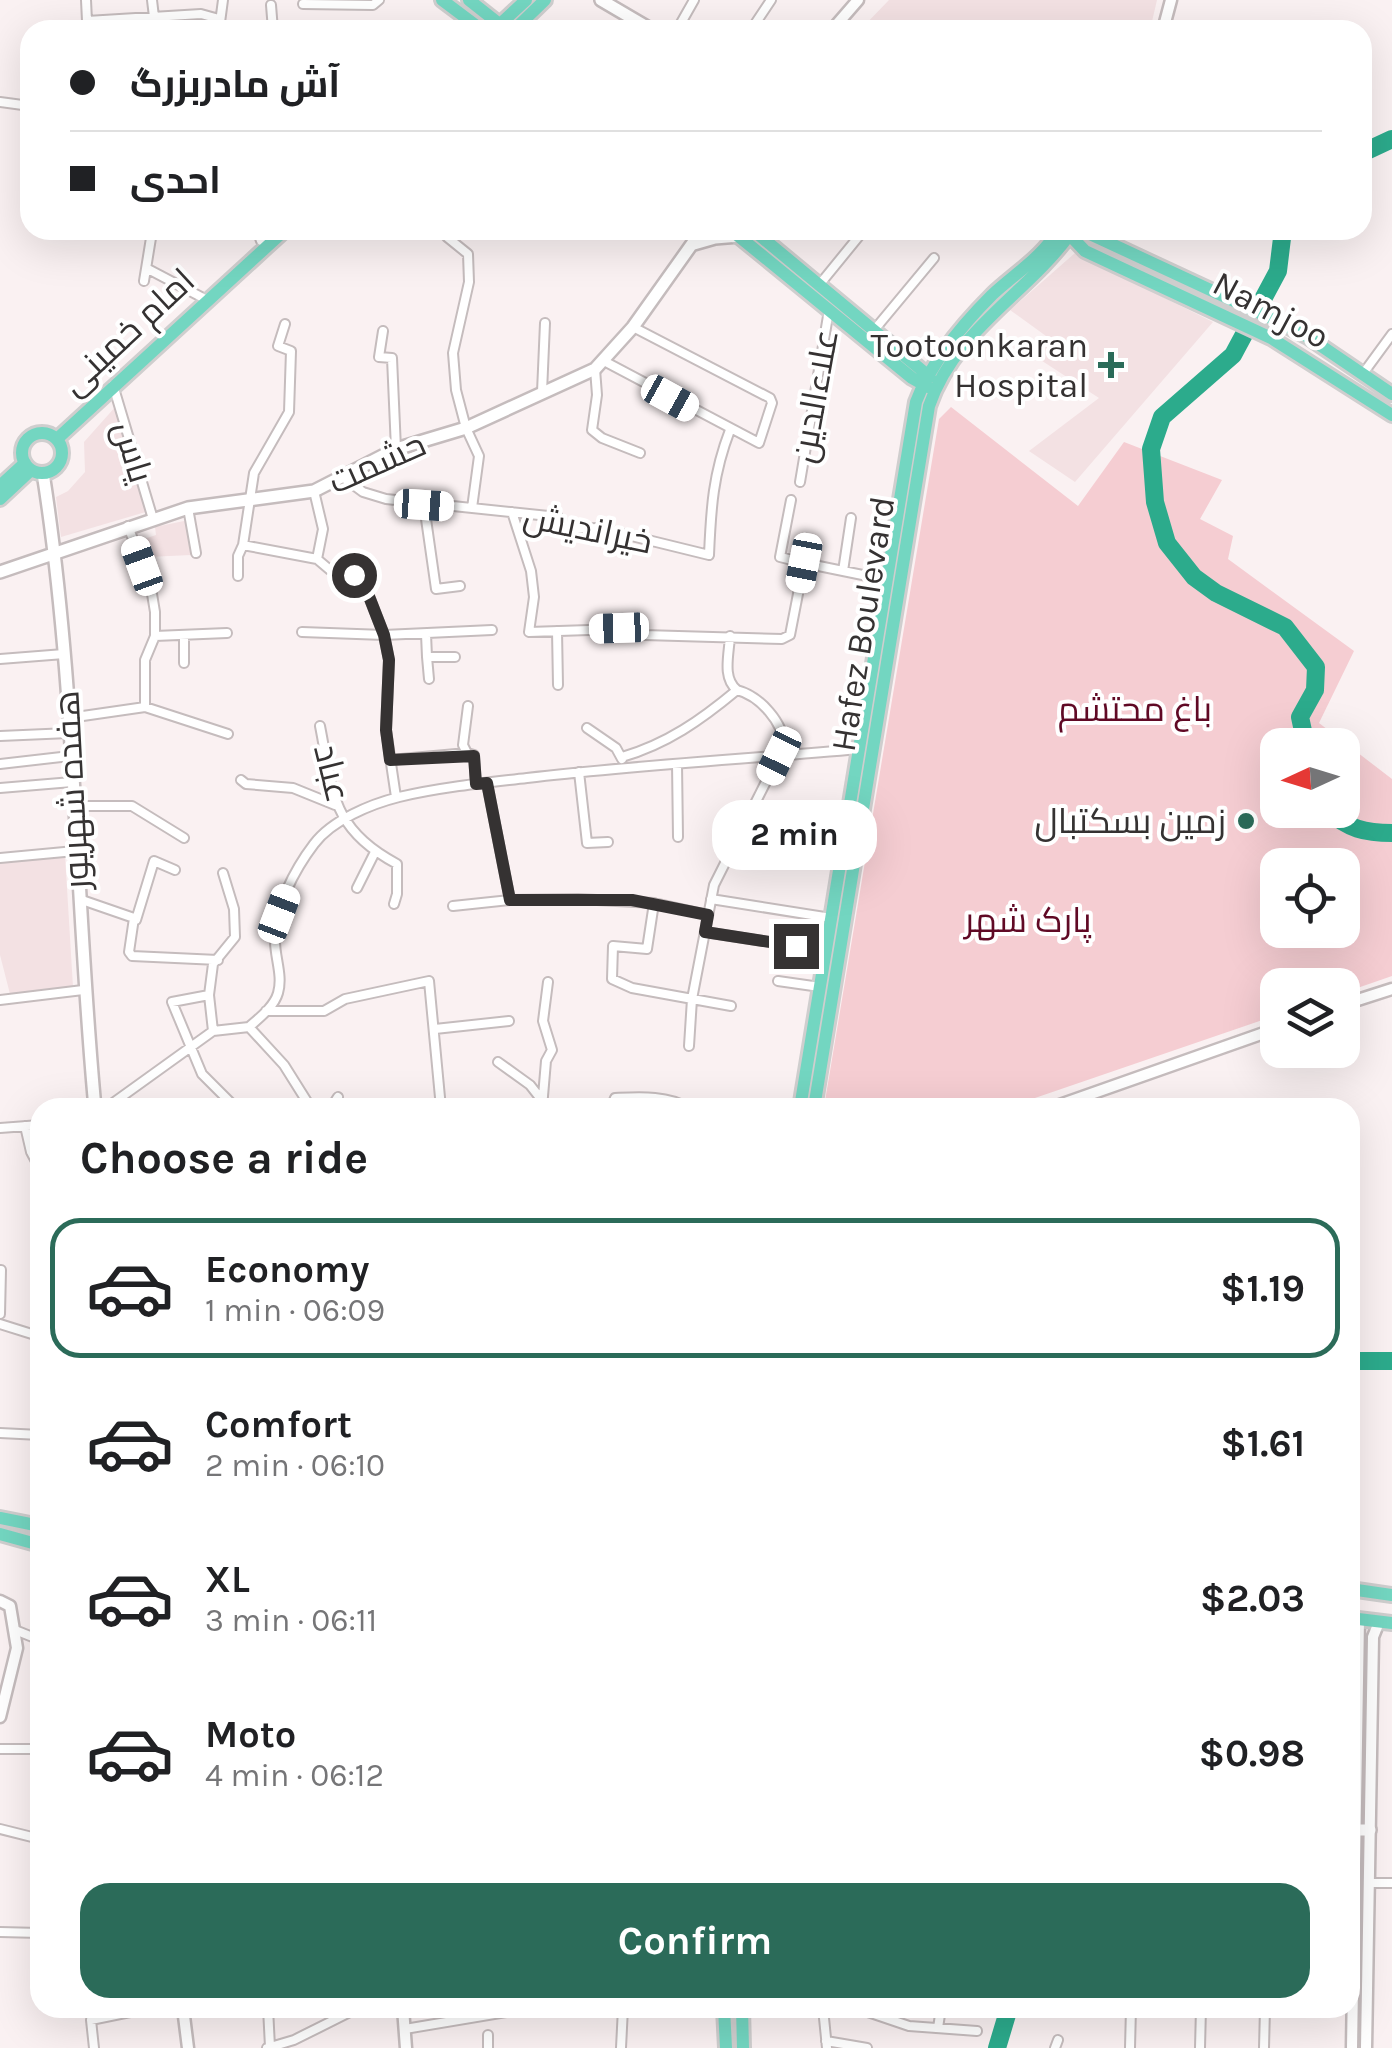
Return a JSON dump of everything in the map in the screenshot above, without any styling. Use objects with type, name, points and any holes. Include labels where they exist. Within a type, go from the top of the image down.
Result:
[{"type":"main road","points":[[442,0],[469,20]]},
{"type":"main road","points":[[469,0],[493,20]]},
{"type":"main road","points":[[511,20],[526,0]]},
{"type":"main road","points":[[517,20],[545,0]]},
{"type":"main road","points":[[601,0],[635,20]]},
{"type":"main road","name":"امام خمینی","points":[[57,439],[208,300],[261,240]]},
{"type":"main road","name":"حشمت","points":[[0,572],[188,508],[314,490],[396,449],[466,428],[542,392],[598,365],[633,327],[694,240]]},
{"type":"main road","points":[[690,246],[709,240]]},
{"type":"main road","points":[[744,240],[829,310],[929,382]]},
{"type":"main road","points":[[771,240],[874,328],[929,382]]},
{"type":"main road","name":"Hafez Boulevard","points":[[815,1098],[824,1009],[914,413],[929,382],[997,307],[1056,254],[1062,240]]},
{"type":"main road","name":"Namjoo","points":[[1075,240],[1084,250],[1271,338],[1392,416]]},
{"type":"main road","name":"Namjoo","points":[[1103,240],[1308,337],[1392,394]]},
{"type":"main road","points":[[1238,323],[1247,307]]},
{"type":"main road","name":"Hafez Boulevard","points":[[802,1098],[824,1009],[820,988],[831,918],[928,416],[929,382]]},
{"type":"main road","points":[[0,486],[33,468],[55,468],[62,458],[57,439],[46,433],[33,435],[22,450],[33,468]]},
{"type":"main road","points":[[0,499],[33,468]]},
{"type":"main road","name":"هفده شهریور","points":[[33,468],[56,552],[93,1098]]},
{"type":"main road","points":[[53,537],[60,546],[74,545]]},
{"type":"main road","points":[[0,1518],[30,1524]]},
{"type":"main road","points":[[0,1534],[30,1542]]},
{"type":"main road","points":[[1360,1591],[1392,1595]]},
{"type":"main road","points":[[1360,1624],[1385,1622]]},
{"type":"main road","points":[[724,2018],[726,2048]]},
{"type":"main road","points":[[742,2018],[744,2048]]},
{"type":"street","points":[[152,0],[154,17]]},
{"type":"street","points":[[104,20],[200,14],[219,18],[223,0]]},
{"type":"street","points":[[303,4],[374,5],[379,0]]},
{"type":"street","points":[[841,20],[858,0]]},
{"type":"street","points":[[271,5],[272,20]]},
{"type":"street","points":[[144,281],[151,240]]},
{"type":"street","points":[[452,240],[468,254],[469,282],[453,353],[456,390],[466,428],[479,456],[472,508]]},
{"type":"street","points":[[820,284],[856,240]]},
{"type":"street","points":[[874,328],[934,258]]},
{"type":"street","points":[[148,269],[208,300]]},
{"type":"street","name":"علاءالدین","points":[[800,482],[829,310]]},
{"type":"street","points":[[542,392],[545,323]]},
{"type":"street","points":[[238,576],[238,556],[254,473],[289,412],[291,350],[278,346],[286,324]]},
{"type":"street","points":[[633,327],[772,400],[759,442],[598,365],[592,430],[640,453]]},
{"type":"street","points":[[383,331],[379,357],[392,358],[396,449]]},
{"type":"street","points":[[1362,375],[1392,334]]},
{"type":"street","name":"یاس","points":[[114,386],[153,519]]},
{"type":"street","name":"خیراندیش","points":[[344,478],[363,492],[424,505],[558,517],[562,529],[599,528],[709,555],[716,466],[730,430]]},
{"type":"street","points":[[314,490],[323,529],[317,558]]},
{"type":"street","points":[[790,500],[779,553],[783,559],[886,580]]},
{"type":"street","points":[[424,505],[436,589],[460,586]]},
{"type":"street","points":[[188,508],[196,552]]},
{"type":"street","points":[[512,512],[531,571],[534,598],[528,630],[619,628],[644,635],[782,638],[790,634],[804,563]]},
{"type":"street","points":[[843,571],[851,518]]},
{"type":"street","points":[[128,526],[151,588],[155,636],[145,660],[145,706]]},
{"type":"street","points":[[243,545],[317,558],[330,570],[363,581],[384,635],[389,660],[386,730],[396,797]]},
{"type":"street","points":[[302,632],[384,635],[492,630]]},
{"type":"street","points":[[556,631],[558,685]]},
{"type":"street","points":[[155,636],[227,634]]},
{"type":"street","points":[[426,634],[430,678]]},
{"type":"street","points":[[184,635],[184,664]]},
{"type":"street","points":[[689,1046],[692,999],[714,885],[784,746],[782,730],[771,714],[745,692],[732,687],[728,676],[730,636]]},
{"type":"street","points":[[0,659],[64,654]]},
{"type":"street","points":[[428,658],[455,658]]},
{"type":"street","points":[[622,757],[649,749],[698,723],[737,690]]},
{"type":"street","points":[[68,718],[145,706],[228,734]]},
{"type":"street","points":[[467,754],[464,746],[468,706]]},
{"type":"street","name":"عباد","points":[[320,726],[336,805],[344,820],[376,852],[397,864],[394,904]]},
{"type":"street","points":[[586,728],[616,748],[622,757],[622,768]]},
{"type":"street","points":[[0,736],[69,732]]},
{"type":"street","points":[[120,1098],[214,1031],[249,1027],[266,1011],[278,994],[275,938],[279,914],[292,881],[314,844],[330,827],[344,820],[396,797],[482,784],[622,768],[866,750]]},
{"type":"street","points":[[0,764],[70,756]]},
{"type":"street","points":[[390,760],[474,756],[510,900]]},
{"type":"street","points":[[677,764],[678,837]]},
{"type":"street","points":[[579,772],[588,843],[608,842]]},
{"type":"street","points":[[241,780],[246,784],[294,788],[336,805]]},
{"type":"street","points":[[0,788],[72,782]]},
{"type":"street","points":[[72,806],[132,806],[184,838]]},
{"type":"street","points":[[0,858],[75,851]]},
{"type":"street","points":[[357,888],[376,852]]},
{"type":"street","points":[[176,870],[154,861],[130,955],[218,960]]},
{"type":"street","points":[[214,1031],[209,995],[214,964],[235,937],[234,910],[223,873]]},
{"type":"street","points":[[78,898],[136,920]]},
{"type":"street","points":[[453,906],[578,899],[654,903],[708,915]]},
{"type":"street","points":[[711,899],[831,918]]},
{"type":"street","points":[[654,903],[646,950],[614,946],[612,979],[632,988],[731,1006]]},
{"type":"street","points":[[705,932],[826,951]]},
{"type":"street","points":[[266,1011],[324,1011],[346,999],[429,982],[441,1098]]},
{"type":"street","points":[[542,1098],[546,1060],[552,1050],[543,1021],[548,982]]},
{"type":"street","points":[[778,982],[820,988]]},
{"type":"street","points":[[1360,999],[1392,989]]},
{"type":"street","points":[[0,1000],[84,990]]},
{"type":"street","points":[[209,995],[172,1002],[202,1074],[226,1098]]},
{"type":"street","points":[[435,1030],[509,1020]]},
{"type":"street","points":[[249,1027],[284,1066],[305,1098]]},
{"type":"street","points":[[1079,1098],[1260,1034]]},
{"type":"street","points":[[498,1062],[530,1085],[538,1098]]},
{"type":"street","points":[[615,1098],[650,1098]]},
{"type":"street","points":[[0,1128],[30,1125]]},
{"type":"street","points":[[24,1126],[30,1148]]},
{"type":"street","points":[[0,1314],[1,1270]]},
{"type":"street","points":[[0,1324],[30,1333]]},
{"type":"street","points":[[0,1434],[30,1435]]},
{"type":"street","points":[[0,1601],[10,1606],[17,1648],[0,1717]]},
{"type":"street","points":[[1360,1815],[1372,1636],[1385,1622]]},
{"type":"street","points":[[1360,1628],[1372,1636]]},
{"type":"street","points":[[15,1630],[30,1636]]},
{"type":"street","points":[[0,1749],[30,1748]]},
{"type":"street","points":[[0,1829],[30,1837]]},
{"type":"street","points":[[1360,1836],[1368,1882],[1366,2048]]},
{"type":"street","points":[[1368,1882],[1392,1883]]},
{"type":"street","points":[[0,1932],[30,1934]]},
{"type":"street","points":[[94,2048],[91,2020],[102,2018]]},
{"type":"street","points":[[184,2018],[188,2048]]},
{"type":"street","points":[[268,2018],[268,2048],[294,2044],[340,2018]]},
{"type":"street","points":[[403,2018],[406,2048]]},
{"type":"street","points":[[404,2029],[470,2018]]},
{"type":"street","points":[[621,2048],[622,2018]]},
{"type":"street","points":[[825,2018],[827,2044],[866,2048]]},
{"type":"street","points":[[894,2018],[909,2026],[977,2031]]},
{"type":"street","points":[[938,2028],[940,2018]]},
{"type":"street","points":[[1130,2048],[1131,2018]]},
{"type":"street","points":[[1200,2048],[1201,2018]]},
{"type":"street","points":[[1264,2048],[1265,2018]]},
{"type":"street","points":[[1352,2048],[1353,2018]]},
{"type":"street","points":[[488,2035],[488,2048]]},
{"type":"shaded area","points":[[889,0],[1157,0],[1152,20],[870,20]]},
{"type":"shaded area","name":"Tootoonkaran Hospital","points":[[1075,253],[1213,322],[1075,482],[1029,451],[1099,398],[1033,355],[1046,336],[1010,310]]},
{"type":"shaded area","points":[[117,405],[149,511],[61,537],[56,497],[68,491],[85,472],[84,442]]},
{"type":"shaded area","points":[[184,521],[194,551],[191,555],[148,557],[138,541],[156,535],[155,527]]},
{"type":"shaded area","points":[[65,855],[73,987],[10,994],[0,955],[0,861]]},
{"type":"green space","name":"پارک شهر","points":[[951,407],[1078,506],[1124,442],[1222,480],[1200,519],[1233,536],[1228,559],[1354,651],[1319,723],[1326,728],[1260,728],[1260,828],[1360,828],[1360,754],[1392,779],[1392,976],[1360,987],[1360,968],[1260,968],[1260,1021],[1035,1098],[826,1098],[939,419]]},
{"type":"waterway","points":[[1372,148],[1392,139]]},
{"type":"waterway","points":[[1282,240],[1278,271],[1233,355],[1162,417],[1151,449],[1155,502],[1167,543],[1194,577],[1216,593],[1285,627],[1316,667],[1315,690],[1300,717],[1302,728]]},
{"type":"waterway","points":[[1355,828],[1392,833]]},
{"type":"waterway","points":[[1360,1361],[1392,1361]]},
{"type":"waterway","points":[[997,2048],[1006,2018]]},
{"type":"place","name":"Tootoonkaran Hospital","points":[[1111,365]]},
{"type":"place","name":"زمین بسکتبال","points":[[1246,821]]},
{"type":"route","points":[[354,575],[363,581],[384,635],[389,660],[386,730],[390,760],[474,756],[476,784],[487,783],[510,900],[654,903],[708,915],[705,932],[796,946]]},
{"type":"park label","name":"باغ محتشم","points":[[1135,709]]}]
